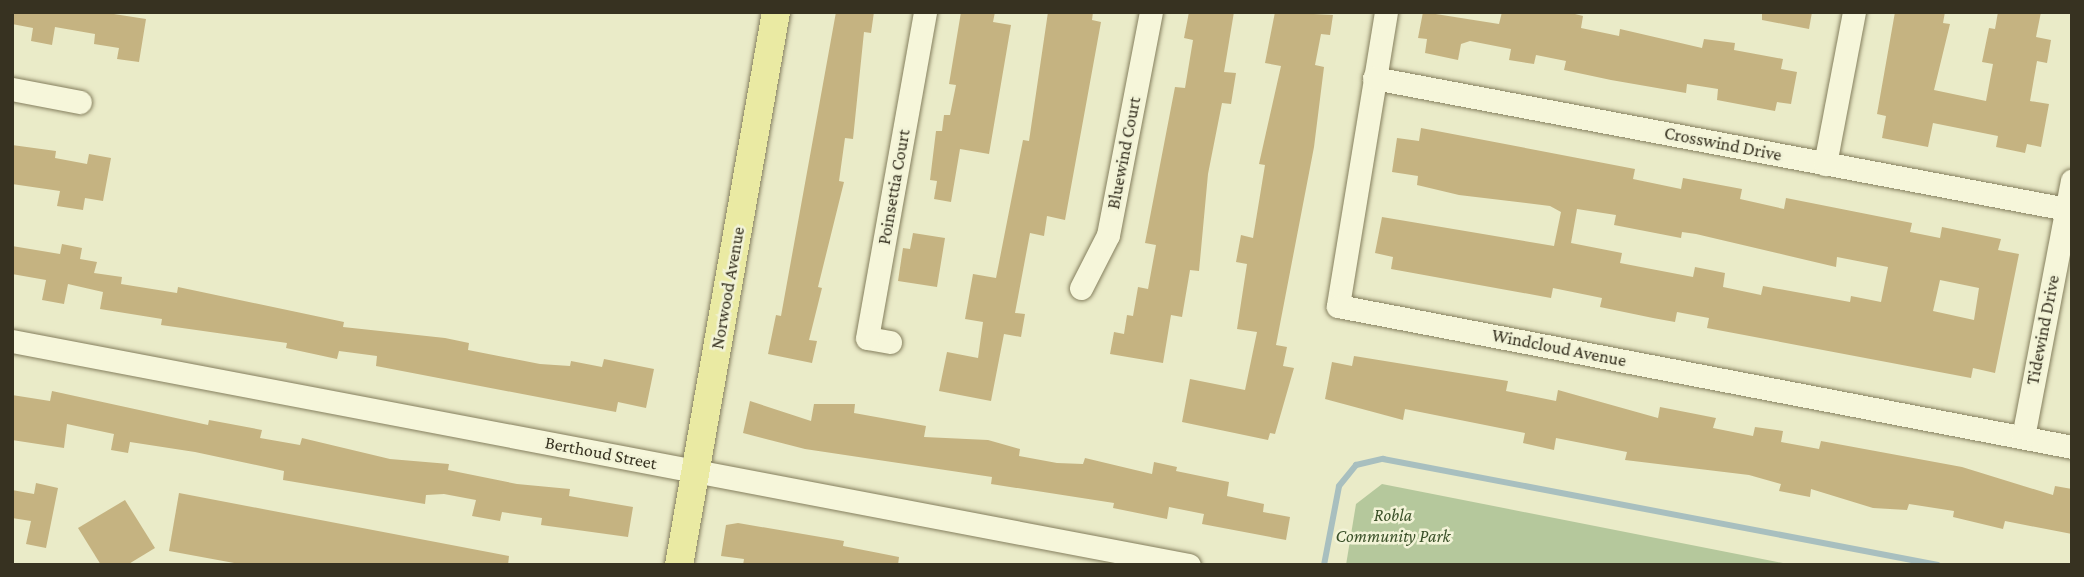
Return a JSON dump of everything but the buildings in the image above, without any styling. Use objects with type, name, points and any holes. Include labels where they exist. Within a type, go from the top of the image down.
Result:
[{"type":"main road","name":"Norwood Avenue","points":[[679,565],[776,12]]},
{"type":"street","name":"Poinsettia Court","points":[[890,342],[867,338],[925,12]]},
{"type":"street","name":"Bluewind Court","points":[[1082,288],[1108,236],[1151,12]]},
{"type":"street","name":"Windcloud Avenue","points":[[1386,12],[1374,78],[1364,169],[1338,306],[2072,447]]},
{"type":"street","points":[[1825,164],[1854,12]]},
{"type":"street","name":"Crosswind Drive","points":[[1374,78],[2069,209]]},
{"type":"street","points":[[12,89],[80,102]]},
{"type":"street","name":"Tidewind Drive","points":[[2023,437],[2069,209],[2072,181]]},
{"type":"street","name":"Berthoud Street","points":[[12,341],[1189,565]]},
{"type":"green space","name":"Robla Community Park","points":[[1382,484],[1793,565],[1346,565],[1356,504]]},
{"type":"waterway","points":[[1324,565],[1339,486],[1356,465],[1383,459],[1938,565]]}]
